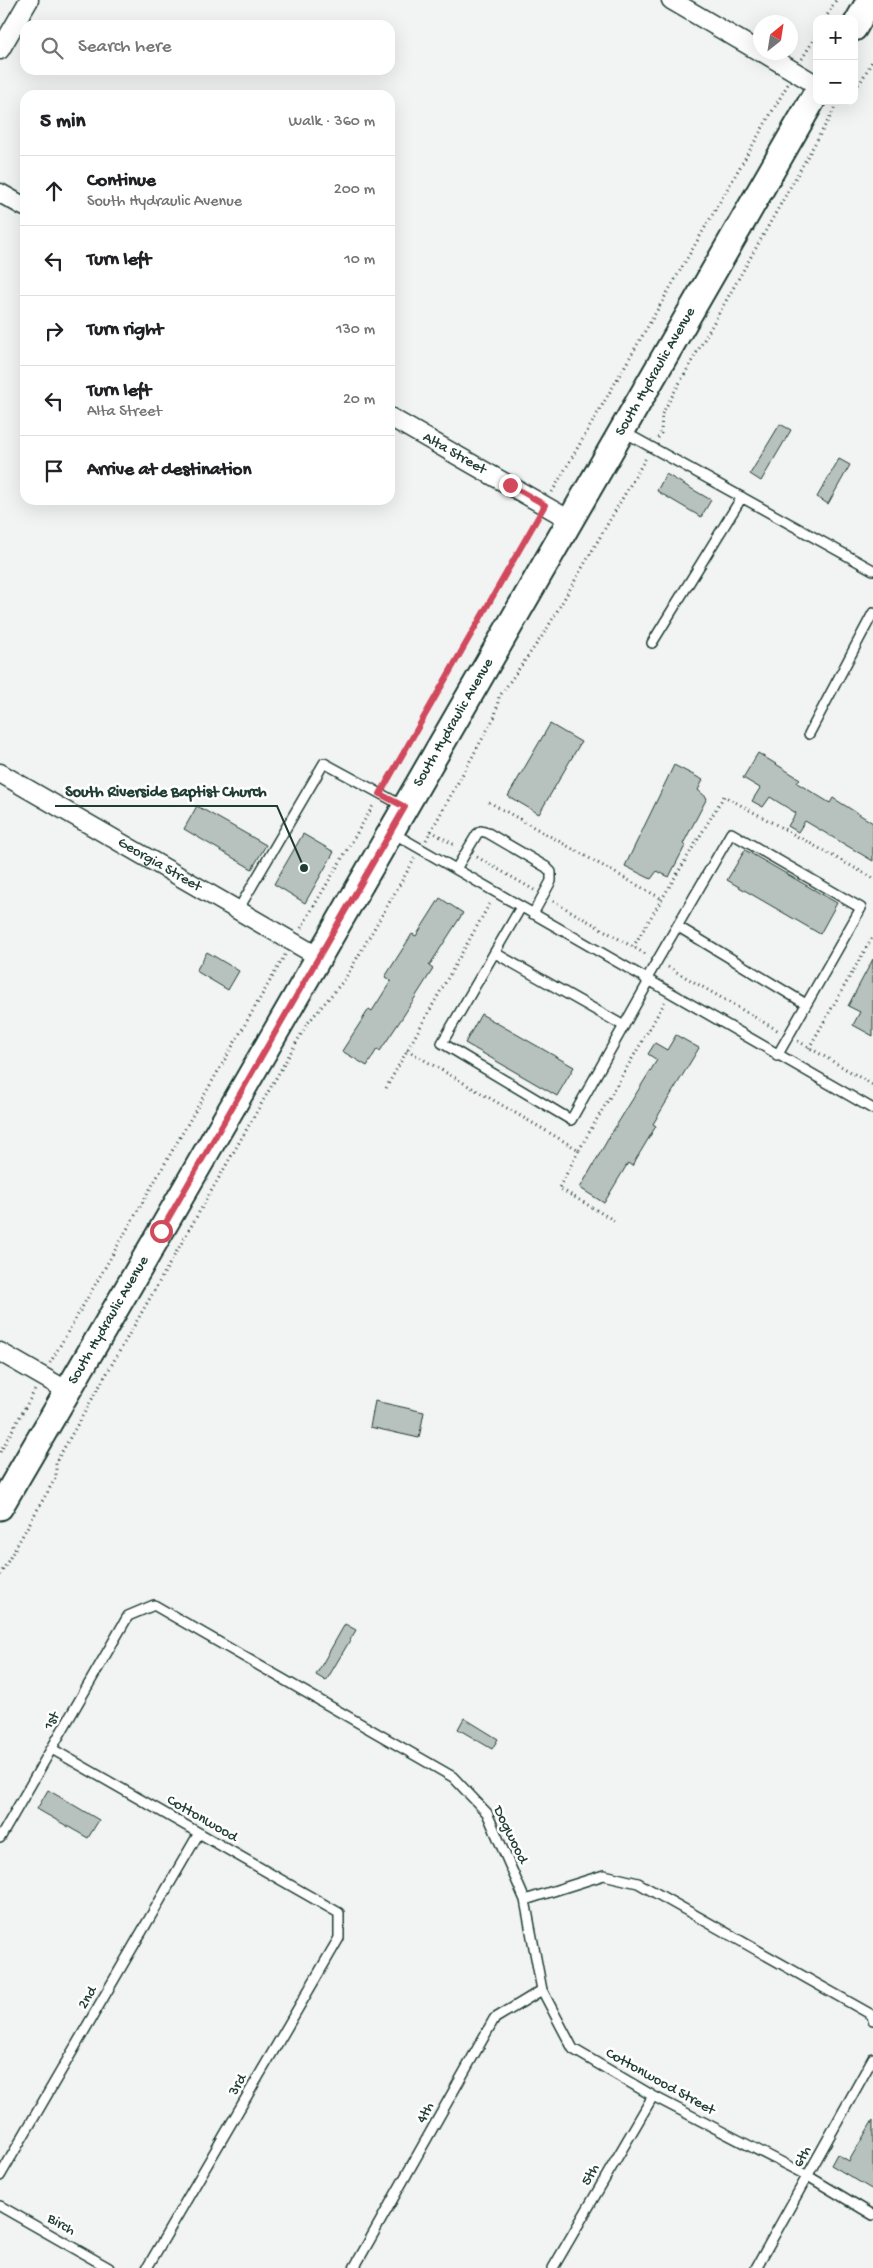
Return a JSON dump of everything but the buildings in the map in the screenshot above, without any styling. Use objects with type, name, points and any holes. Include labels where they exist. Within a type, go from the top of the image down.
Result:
[{"type":"street","points":[[0,50],[29,0]]},
{"type":"street","points":[[671,0],[753,47]]},
{"type":"street","points":[[858,21],[870,0]]},
{"type":"street","points":[[775,60],[813,83]]},
{"type":"street","name":"South Hydraulic Avenue","points":[[0,1507],[813,99]]},
{"type":"street","points":[[0,193],[20,204]]},
{"type":"street","name":"Alta Street","points":[[395,420],[570,520]]},
{"type":"street","name":"Georgia Street","points":[[0,773],[319,957]]},
{"type":"street","points":[[0,1352],[68,1391]]},
{"type":"lane","points":[[622,431],[873,570]]},
{"type":"lane","points":[[652,642],[742,497]]},
{"type":"lane","points":[[809,734],[873,613]]},
{"type":"lane","points":[[238,910],[324,763],[405,807]]},
{"type":"lane","points":[[391,831],[777,1056],[873,1109]]},
{"type":"lane","points":[[456,869],[477,834],[481,832],[488,833],[535,860],[550,872],[552,881],[533,914]]},
{"type":"lane","points":[[521,907],[442,1043],[571,1120],[677,926],[731,833],[861,908],[777,1056]]},
{"type":"lane","points":[[677,926],[806,1004]]},
{"type":"lane","points":[[495,952],[624,1026]]},
{"type":"lane","name":"Dogwood","points":[[128,1616],[154,1605],[454,1777],[487,1813],[525,1900]]},
{"type":"lane","name":"1st","points":[[0,1838],[128,1616]]},
{"type":"lane","name":"Cottonwood","points":[[52,1749],[339,1913]]},
{"type":"lane","name":"2nd","points":[[0,2176],[199,1833]]},
{"type":"lane","points":[[525,1900],[604,1875],[638,1883],[872,2018]]},
{"type":"lane","name":"Cottonwood Street","points":[[525,1900],[542,1990],[573,2049],[653,2096],[808,2176],[873,2215]]},
{"type":"lane","name":"3rd","points":[[148,2268],[339,1938],[339,1913]]},
{"type":"lane","name":"4th","points":[[354,2268],[494,2019],[542,1990]]},
{"type":"lane","name":"6th","points":[[756,2268],[873,2058]]},
{"type":"lane","name":"5th","points":[[553,2268],[653,2096]]},
{"type":"lane","name":"Birch","points":[[0,2206],[109,2268]]},
{"type":"path","points":[[827,15],[836,0]]},
{"type":"path","points":[[0,1452],[813,41]]},
{"type":"path","points":[[858,84],[873,60]]},
{"type":"path","points":[[634,947],[724,796],[873,878]]},
{"type":"path","points":[[489,802],[662,899]]},
{"type":"path","points":[[386,1088],[492,900]]},
{"type":"path","points":[[809,1048],[873,936]]},
{"type":"path","points":[[615,1221],[559,1188],[665,1002]]},
{"type":"path","points":[[407,1050],[579,1150]]},
{"type":"place","name":"South Riverside Baptist Church","points":[[304,868]]},
{"type":"route","points":[[161,1231],[405,807],[380,794],[545,505],[510,485]]}]
